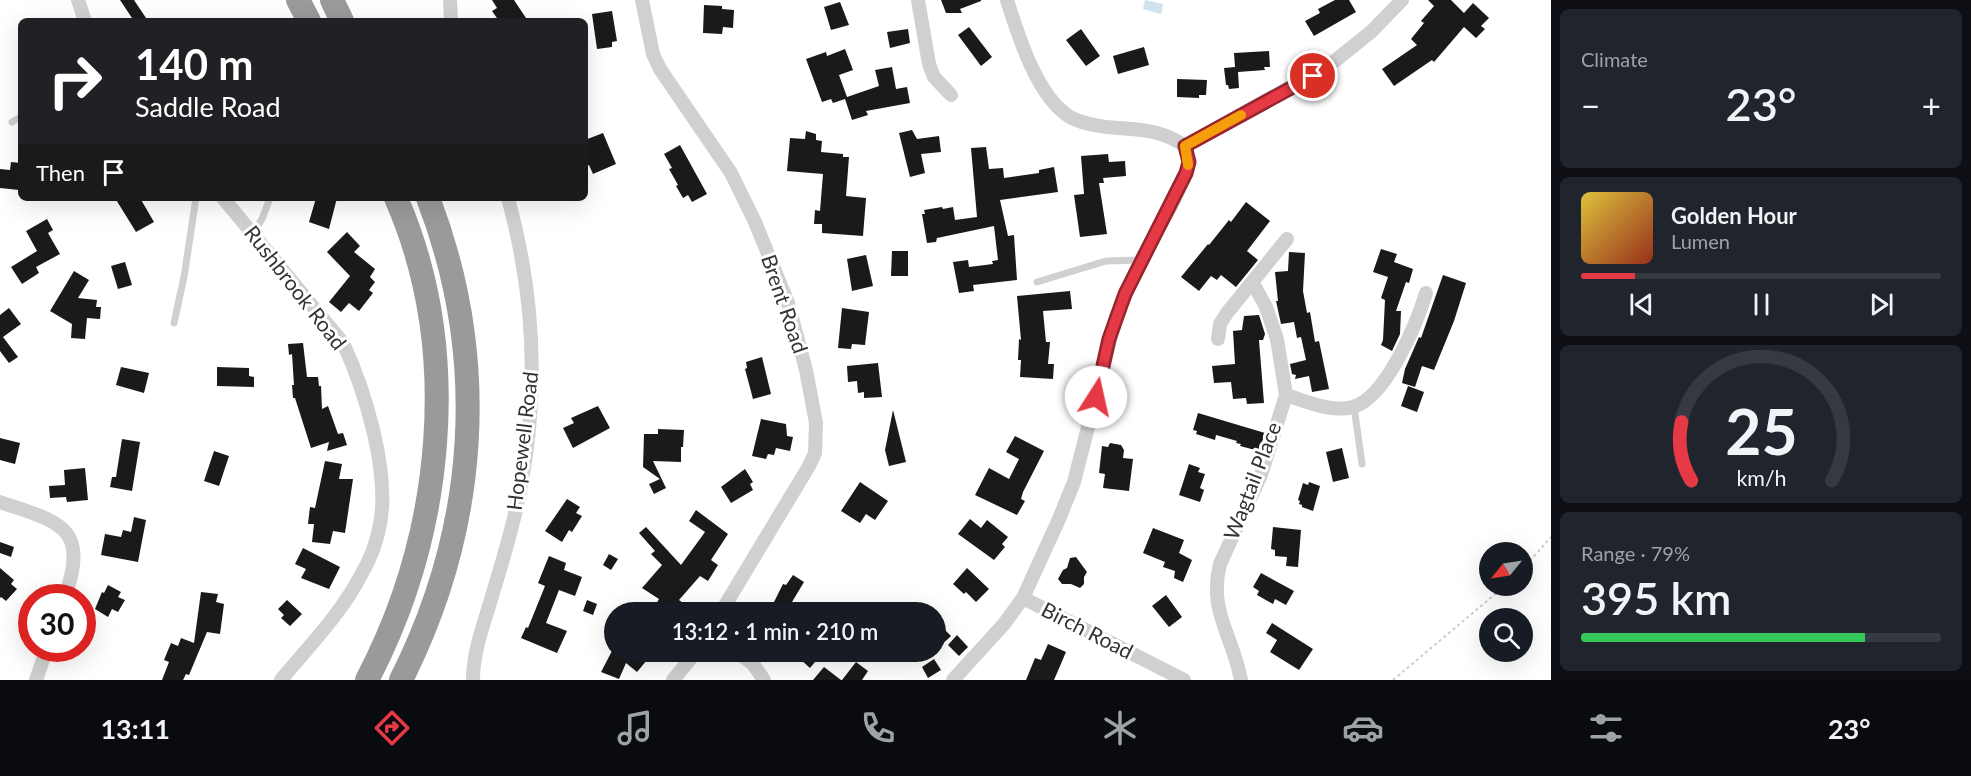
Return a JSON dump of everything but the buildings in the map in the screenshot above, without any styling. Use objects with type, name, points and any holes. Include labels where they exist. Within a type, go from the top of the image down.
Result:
[{"type":"highway","points":[[298,0],[307,18]]},
{"type":"highway","points":[[332,0],[341,18]]},
{"type":"highway","points":[[346,0],[350,18]]},
{"type":"highway","points":[[367,680],[396,617],[413,568],[433,478],[436,434],[432,335],[424,288],[397,201]]},
{"type":"highway","points":[[401,680],[431,616],[443,576],[458,517],[466,449],[468,388],[461,329],[450,266],[429,201]]},
{"type":"street","points":[[78,0],[84,18]]},
{"type":"street","points":[[450,0],[451,18]]},
{"type":"street","name":"Brent Road","points":[[642,0],[653,54],[660,69],[730,174],[755,222],[788,303],[806,370],[816,423],[815,453],[810,466],[728,602]]},
{"type":"street","points":[[918,0],[929,64],[934,77],[951,95]]},
{"type":"street","points":[[953,680],[1004,624],[1023,598],[1074,482],[1109,339],[1125,294],[1172,204],[1189,162],[1185,146],[1163,134],[1089,123],[1071,117],[1059,108],[1047,94],[1032,65],[1007,0]]},
{"type":"street","points":[[1185,146],[1331,64],[1372,31],[1402,0]]},
{"type":"street","name":"Rushbrook Road","points":[[225,201],[343,343],[351,360],[369,416],[378,456],[382,502],[380,524],[373,550],[346,601],[281,680]]},
{"type":"street","name":"Hopewell Road","points":[[473,680],[476,651],[500,572],[518,501],[532,390],[532,337],[526,276],[509,201]]},
{"type":"street","points":[[1218,339],[1220,324],[1224,318],[1287,239]]},
{"type":"street","name":"Wagtail Place","points":[[1241,680],[1220,614],[1216,597],[1216,580],[1220,564],[1266,460],[1286,395],[1277,339],[1266,307],[1253,283]]},
{"type":"street","points":[[1286,395],[1333,408],[1354,407],[1371,396],[1403,350],[1419,317],[1426,293]]},
{"type":"street","points":[[0,502],[52,520],[61,526],[72,544],[74,558],[68,584]]},
{"type":"street","name":"Birch Road","points":[[1023,598],[1184,680]]},
{"type":"street","points":[[33,678],[40,662]]},
{"type":"street","points":[[673,680],[688,662]]},
{"type":"street","points":[[750,662],[764,680]]},
{"type":"lane","points":[[12,122],[18,119]]},
{"type":"lane","points":[[174,323],[196,201]]},
{"type":"lane","points":[[252,233],[262,219],[269,201]]},
{"type":"lane","points":[[1037,282],[1106,261],[1141,260]]},
{"type":"lane","points":[[1354,407],[1362,464]]},
{"type":"path","points":[[1533,557],[1551,537]]},
{"type":"path","points":[[1393,680],[1493,596]]},
{"type":"water","points":[[1145,0],[1163,4],[1161,14],[1143,9]]},
{"type":"slow traffic","points":[[1188,165],[1185,146],[1241,115]]},
{"type":"route","points":[[1096,397],[1109,339],[1125,294],[1186,173],[1189,162],[1185,146],[1313,76]]}]
